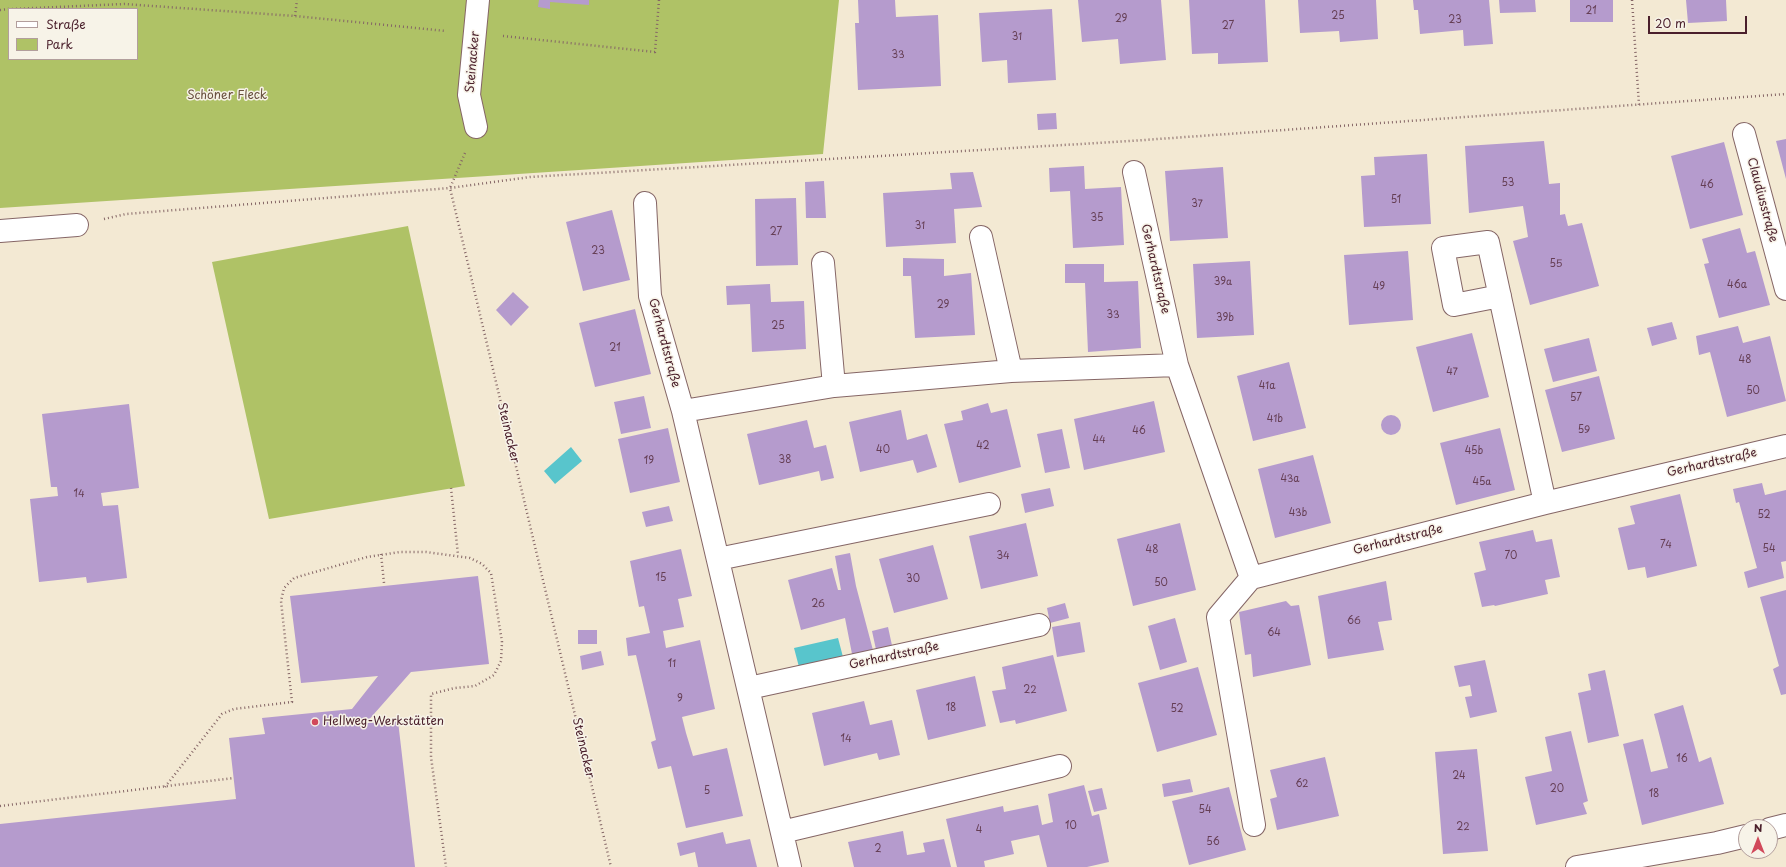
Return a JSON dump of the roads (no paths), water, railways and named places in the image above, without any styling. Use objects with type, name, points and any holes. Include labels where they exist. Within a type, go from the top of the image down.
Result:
[{"type":"street","name":"Steinacker","points":[[476,127],[469,95],[478,0]]},
{"type":"street","name":"Claudiusstraße","points":[[1744,134],[1786,289]]},
{"type":"street","name":"Gerhardtstraße","points":[[1134,172],[1177,365],[1251,578],[1545,503],[1786,446]]},
{"type":"street","name":"Gerhardtstraße","points":[[645,203],[650,296],[683,410],[790,867]]},
{"type":"street","points":[[0,231],[77,225]]},
{"type":"street","points":[[981,237],[1011,371]]},
{"type":"street","points":[[823,263],[834,386]]},
{"type":"street","points":[[1500,296],[1545,503]]},
{"type":"street","points":[[683,410],[834,386],[1011,371],[1177,365]]},
{"type":"street","points":[[718,559],[989,504]]},
{"type":"street","points":[[1251,578],[1218,617],[1254,825]]},
{"type":"street","name":"Gerhardtstraße","points":[[749,688],[1039,625]]},
{"type":"street","points":[[782,832],[1060,766]]},
{"type":"street","points":[[1577,867],[1717,843],[1738,838]]},
{"type":"water","points":[[571,447],[582,461],[555,484],[544,471]]},
{"type":"water","points":[[838,638],[843,657],[799,667],[794,648]]},
{"type":"place","name":"Hellweg-Werkstätten","points":[[315,722]]},
{"type":"park label","name":"Schöner Fleck","points":[[227,96]]}]
